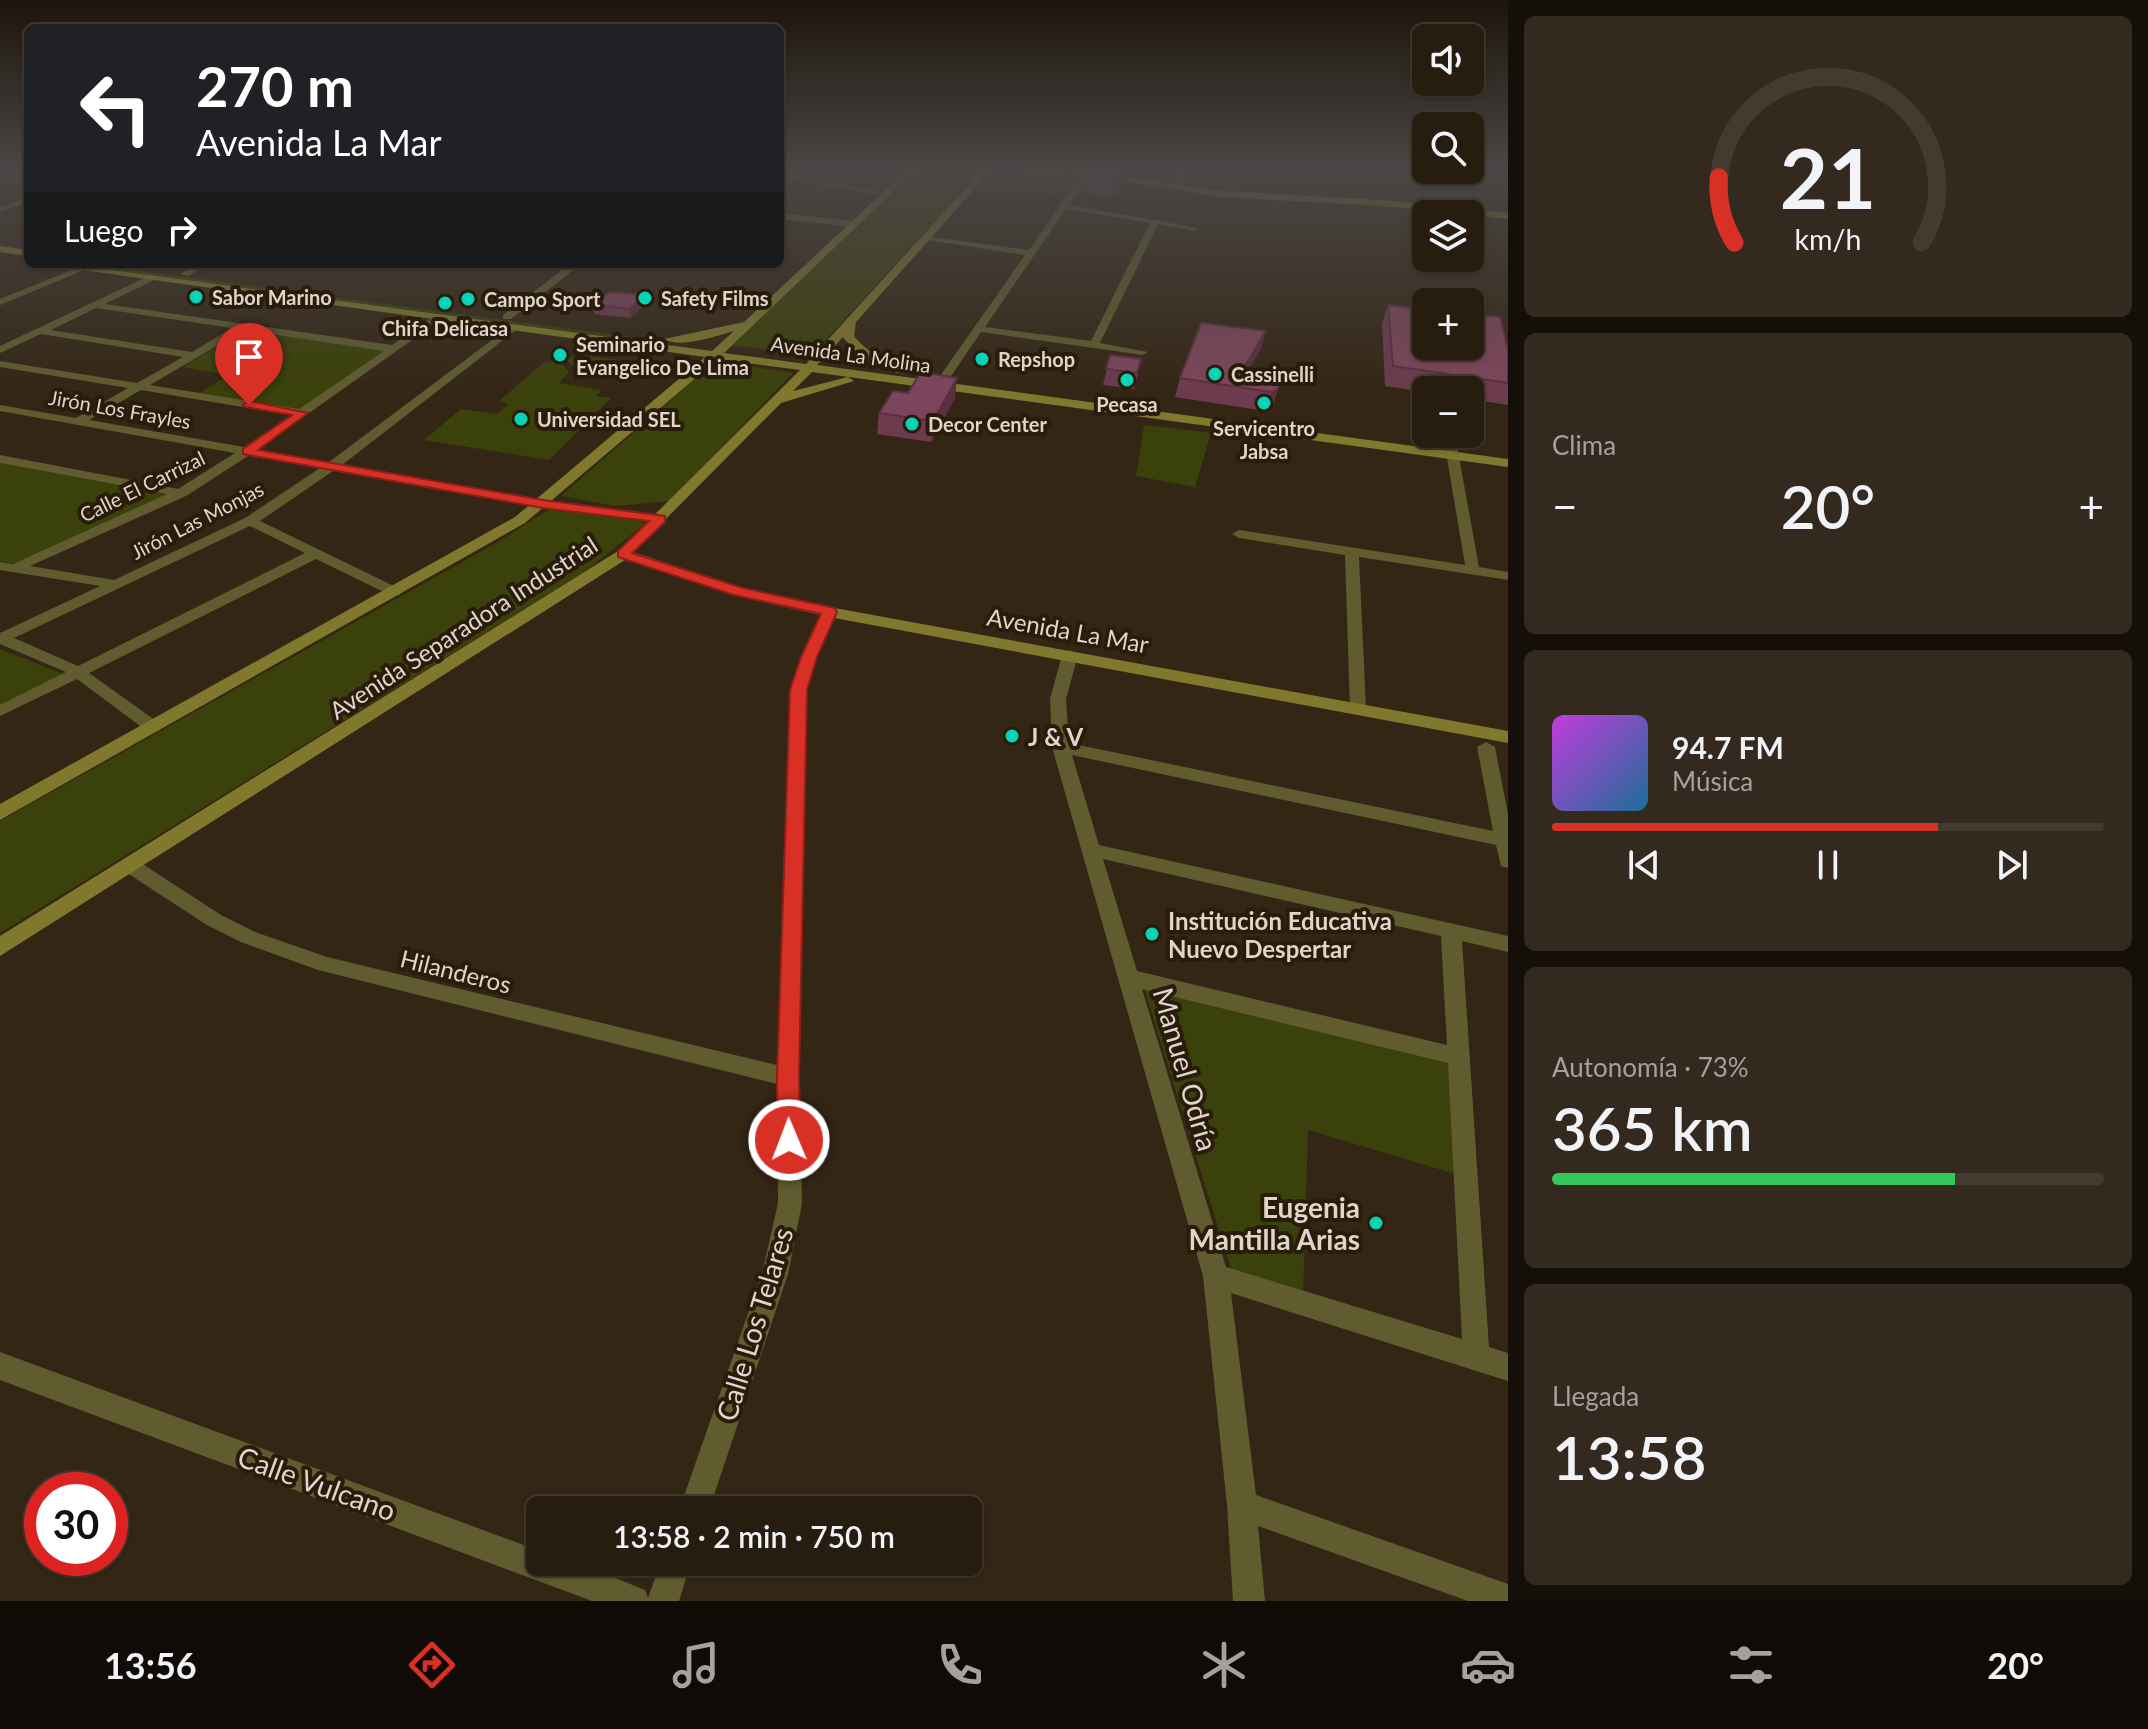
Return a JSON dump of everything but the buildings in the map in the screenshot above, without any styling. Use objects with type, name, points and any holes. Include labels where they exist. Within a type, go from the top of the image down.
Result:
[{"type":"main road","points":[[0,813],[395,592],[543,504],[719,351],[834,243]]},
{"type":"main road","name":"Avenida Separadora Industrial","points":[[0,947],[623,554],[812,364],[922,243]]},
{"type":"main road","points":[[0,255],[22,252]]},
{"type":"main road","points":[[0,255],[24,261]]},
{"type":"main road","name":"Avenida La Molina","points":[[75,268],[438,318],[649,336],[719,351]]},
{"type":"main road","name":"Avenida La Molina","points":[[139,268],[509,322],[618,343],[719,351],[1452,450],[1508,453]]},
{"type":"main road","points":[[851,319],[848,336],[858,350],[906,376]]},
{"type":"main road","points":[[670,339],[706,335],[749,322]]},
{"type":"main road","points":[[618,343],[656,343],[649,336]]},
{"type":"main road","points":[[769,408],[797,393],[826,384],[906,376]]},
{"type":"main road","name":"Avenida La Molina","points":[[1452,450],[1508,463]]},
{"type":"main road","name":"Avenida La Mar","points":[[623,554],[739,592],[1508,751]]},
{"type":"main road","name":"Avenida La Mar","points":[[1068,661],[1508,737]]},
{"type":"street","points":[[953,243],[1030,253]]},
{"type":"street","points":[[942,381],[1037,243]]},
{"type":"street","points":[[1094,345],[1144,243]]},
{"type":"street","points":[[185,274],[197,268]]},
{"type":"street","name":"Jirón Las Monjas","points":[[1,638],[250,521],[332,466],[571,268]]},
{"type":"street","points":[[0,302],[82,269]]},
{"type":"street","points":[[0,350],[151,278]]},
{"type":"street","points":[[94,305],[395,349]]},
{"type":"street","name":"Calle El Carrizal","points":[[8,567],[181,493],[248,451],[438,318]]},
{"type":"street","points":[[78,422],[242,327]]},
{"type":"street","points":[[979,329],[1143,352]]},
{"type":"street","points":[[39,331],[193,355]]},
{"type":"street","points":[[0,364],[302,413]]},
{"type":"street","name":"Jirón Los Frayles","points":[[0,408],[543,504],[660,519]]},
{"type":"street","points":[[1452,450],[1473,571]]},
{"type":"street","points":[[0,459],[181,493]]},
{"type":"street","points":[[250,521],[395,592]]},
{"type":"street","points":[[1239,534],[1508,576]]},
{"type":"street","points":[[1352,552],[1358,709]]},
{"type":"street","points":[[0,711],[314,554]]},
{"type":"street","points":[[8,567],[115,584]]},
{"type":"street","name":"Calle Los Telares","points":[[699,1496],[775,1274],[790,1203],[788,1077],[799,690],[809,657],[829,612]]},
{"type":"street","points":[[1,638],[77,671],[153,727]]},
{"type":"street","name":"Manuel Odría","points":[[1068,661],[1057,712],[1061,747],[1216,1276],[1242,1505],[1249,1601]]},
{"type":"street","points":[[1061,747],[1506,840]]},
{"type":"street","points":[[1486,747],[1508,861]]},
{"type":"street","points":[[1093,850],[1508,944]]},
{"type":"street","name":"Hilanderos","points":[[131,866],[214,920],[248,937],[325,964],[788,1077]]},
{"type":"street","points":[[1451,931],[1476,1357]]},
{"type":"street","points":[[1128,977],[1460,1057]]},
{"type":"street","points":[[1216,1276],[1508,1367]]},
{"type":"street","name":"Calle Vulcano","points":[[0,1366],[634,1601]]},
{"type":"street","points":[[1242,1505],[1508,1600]]},
{"type":"street","points":[[663,1601],[671,1576]]},
{"type":"green space","points":[[839,243],[915,243],[812,355],[730,345]]},
{"type":"green space","points":[[92,268],[118,268],[650,342]]},
{"type":"green space","points":[[245,330],[386,351],[301,410],[200,393],[228,375],[183,367]]},
{"type":"green space","points":[[584,355],[617,360],[603,370],[590,373],[564,359]]},
{"type":"green space","name":"Universidad SEL","points":[[559,360],[569,372],[559,383],[602,390],[596,396],[611,398],[549,460],[424,440],[461,409],[497,414],[509,404],[499,401],[543,363]]},
{"type":"green space","points":[[715,361],[793,373],[670,501],[616,506],[561,496]]},
{"type":"green space","points":[[1144,425],[1211,433],[1195,487],[1136,476]]},
{"type":"green space","points":[[0,463],[169,495],[22,565],[0,561]]},
{"type":"green space","points":[[564,508],[635,517],[645,524],[584,572],[0,933],[0,821],[496,543],[548,510]]},
{"type":"green space","points":[[0,649],[63,674],[0,709]]},
{"type":"green space","points":[[1143,985],[1453,1062],[1459,1175],[1308,1130],[1303,1294],[1232,1272]]},
{"type":"place","name":"Sabor Marino","points":[[196,297]]},
{"type":"place","name":"Safety Films","points":[[645,298]]},
{"type":"place","name":"Campo Sport","points":[[468,299]]},
{"type":"place","name":"Chifa Delicasa","points":[[445,303]]},
{"type":"place","name":"Seminario Evangelico De Lima","points":[[560,355]]},
{"type":"place","name":"Repshop","points":[[982,359]]},
{"type":"place","name":"Cassinelli","points":[[1215,374]]},
{"type":"place","name":"Pecasa","points":[[1127,380]]},
{"type":"place","name":"Servicentro Jabsa","points":[[1264,403]]},
{"type":"place","name":"Universidad SEL","points":[[521,419]]},
{"type":"place","name":"Decor Center","points":[[912,424]]},
{"type":"place","name":"J & V","points":[[1012,736]]},
{"type":"place","name":"Institución Educativa Nuevo Despertar","points":[[1152,934]]},
{"type":"place","name":"Eugenia Mantilla Arias","points":[[1376,1223]]},
{"type":"route","points":[[249,405],[302,413],[248,451],[543,504],[660,519],[623,554],[739,592],[829,612],[809,657],[799,690],[789,1140]]}]
